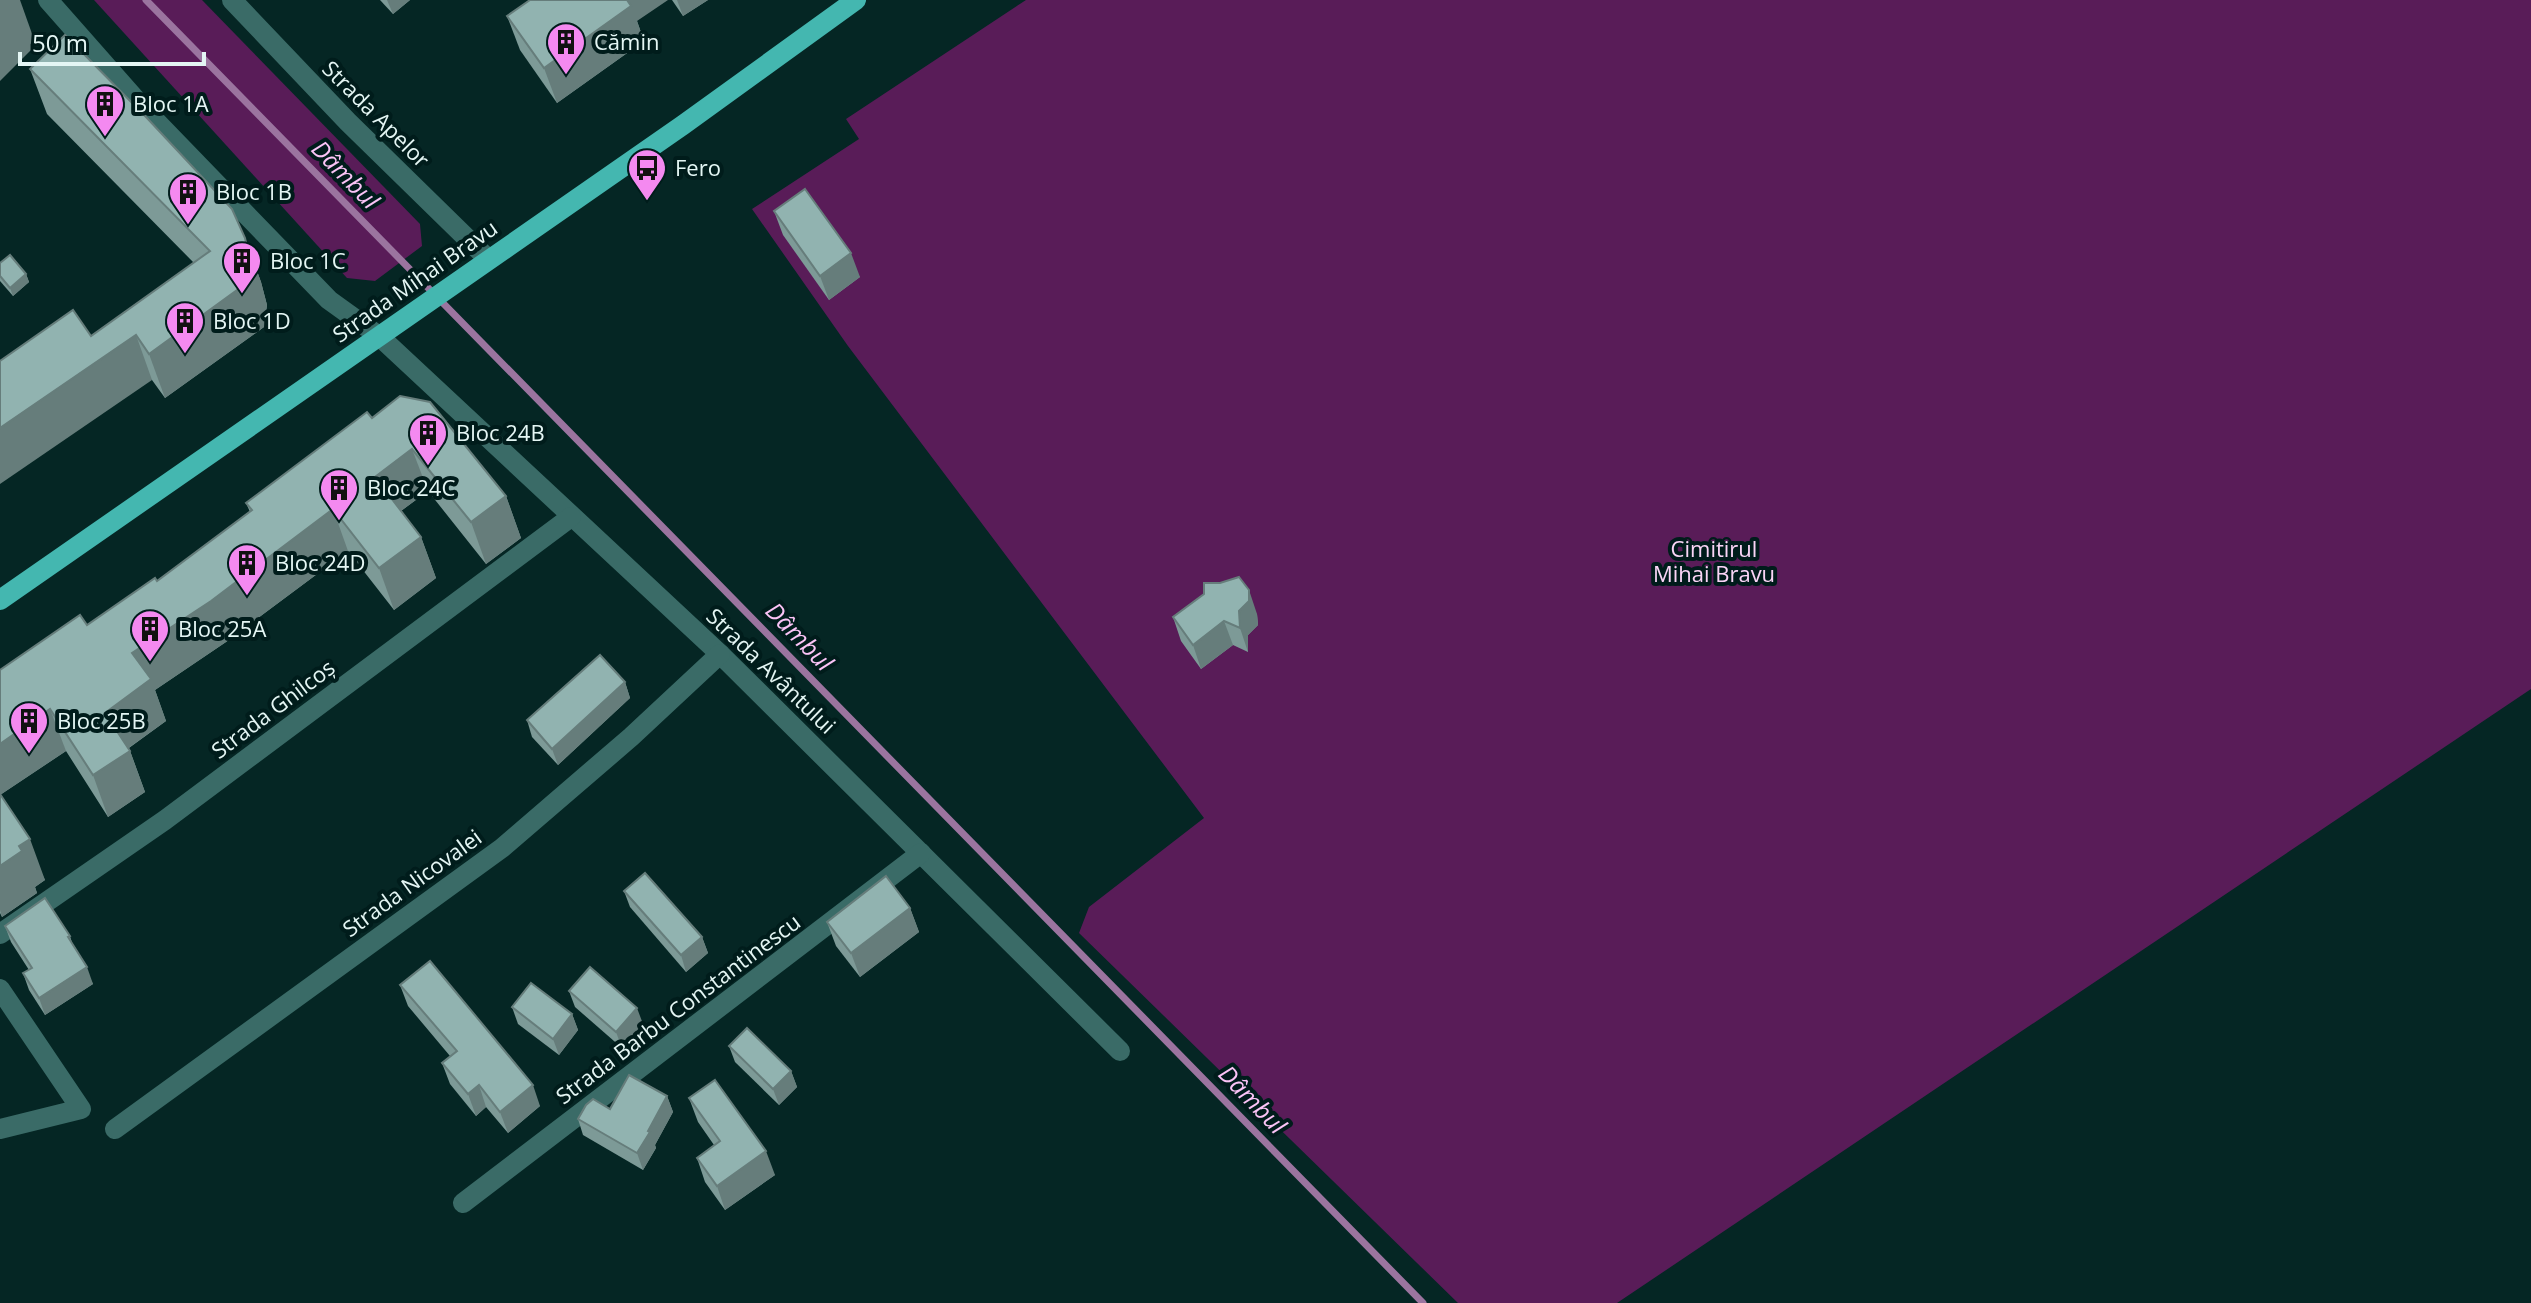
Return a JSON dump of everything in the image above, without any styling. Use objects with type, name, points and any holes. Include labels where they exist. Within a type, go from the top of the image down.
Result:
[{"type":"main road","name":"Strada Mihai Bravu","points":[[0,600],[683,125],[856,0]]},
{"type":"street","name":"Strada Avântului","points":[[48,0],[146,111],[329,300],[379,336],[720,654],[1120,1051]]},
{"type":"street","name":"Strada Apelor","points":[[232,0],[348,122],[488,259]]},
{"type":"street","name":"Strada Ghilcoș","points":[[0,934],[165,820],[571,517]]},
{"type":"street","name":"Strada Nicovalei","points":[[115,1129],[502,848],[631,737],[720,654]]},
{"type":"street","name":"Strada Barbu Constantinescu","points":[[463,1203],[921,853]]},
{"type":"street","points":[[0,989],[81,1109],[0,1129]]},
{"type":"green space","points":[[94,0],[202,0],[420,224],[422,246],[375,281],[347,278]]},
{"type":"green space","name":"Cimitirul Mihai Bravu","points":[[1026,0],[2531,0],[2531,689],[1617,1303],[1458,1303],[1079,933],[1089,907],[1204,818],[848,346],[752,209],[859,139],[846,119]]},
{"type":"building","points":[[530,0],[627,0],[631,6],[544,68],[507,16]]},
{"type":"building","points":[[65,35],[232,209],[245,238],[250,260],[248,282],[149,354],[136,335],[0,428],[0,361],[73,310],[91,336],[210,251],[30,69]]},
{"type":"building","points":[[805,189],[851,253],[820,276],[774,211]]},
{"type":"building","points":[[10,255],[26,274],[10,288],[0,276],[0,263]]},
{"type":"building","points":[[400,396],[430,402],[506,496],[471,522],[412,449],[375,477],[421,537],[379,568],[333,509],[211,601],[132,653],[151,679],[105,713],[130,751],[93,775],[50,709],[0,744],[0,670],[80,615],[87,625],[155,578],[157,581],[252,510],[246,503],[367,412],[372,418]]},
{"type":"building","points":[[1239,577],[1249,590],[1249,601],[1239,611],[1240,628],[1224,621],[1193,645],[1173,617],[1204,594],[1204,583],[1220,583]]},
{"type":"building","points":[[600,655],[625,682],[552,749],[527,720]]},
{"type":"building","points":[[0,794],[30,839],[19,846],[22,851],[0,866]]},
{"type":"building","points":[[645,873],[702,937],[681,955],[624,891]]},
{"type":"building","points":[[886,876],[910,908],[851,953],[827,922]]},
{"type":"building","points":[[45,898],[87,967],[39,998],[23,973],[32,968],[5,926]]},
{"type":"building","points":[[430,961],[533,1085],[500,1112],[479,1085],[468,1094],[442,1063],[457,1051],[400,985]]},
{"type":"building","points":[[590,967],[637,1008],[616,1032],[569,991]]},
{"type":"building","points":[[531,983],[572,1014],[553,1039],[512,1007]]},
{"type":"building","points":[[747,1028],[791,1071],[773,1089],[729,1046]]},
{"type":"building","points":[[629,1075],[667,1096],[637,1153],[578,1119],[593,1099],[610,1109]]},
{"type":"building","points":[[715,1080],[766,1151],[717,1186],[697,1158],[720,1141],[689,1098]]},
{"type":"waterway","name":"Dâmbul","points":[[146,0],[1423,1303]]},
{"type":"place","name":"Cămin","points":[[566,76]]},
{"type":"place","name":"Bloc 1A","points":[[105,138]]},
{"type":"place","name":"Fero","points":[[647,202]]},
{"type":"place","name":"Bloc 1B","points":[[188,226]]},
{"type":"place","name":"Bloc 1C","points":[[242,295]]},
{"type":"place","name":"Bloc 1D","points":[[185,355]]},
{"type":"place","name":"Bloc 24B","points":[[428,467]]},
{"type":"place","name":"Bloc 24C","points":[[339,522]]},
{"type":"place","name":"Bloc 24D","points":[[247,597]]},
{"type":"place","name":"Bloc 25A","points":[[150,663]]},
{"type":"place","name":"Bloc 25B","points":[[29,755]]}]
